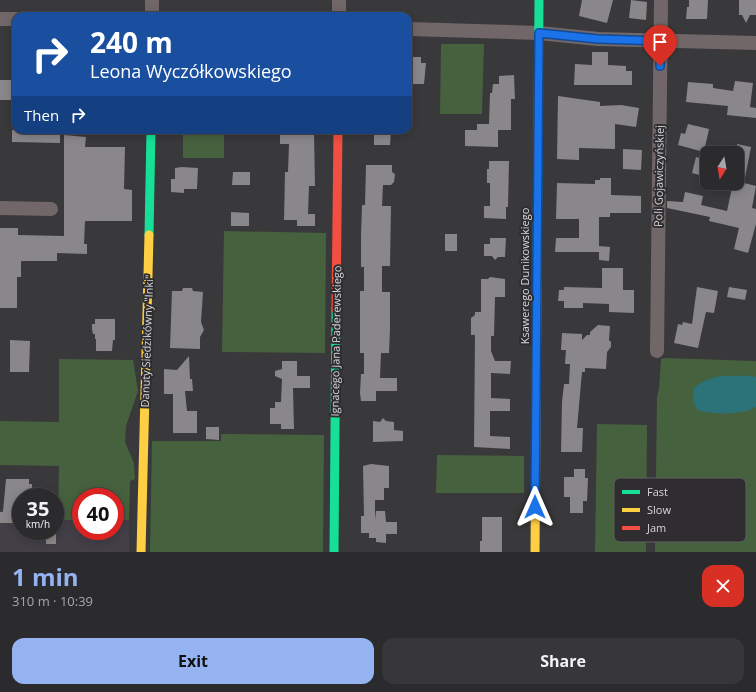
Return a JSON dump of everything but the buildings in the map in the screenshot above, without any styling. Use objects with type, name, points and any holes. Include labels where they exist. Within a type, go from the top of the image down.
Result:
[{"type":"street","points":[[152,0],[152,12]]},
{"type":"street","points":[[339,0],[339,12]]},
{"type":"street","name":"Ksawerego Dunikowskiego","points":[[535,552],[539,0]]},
{"type":"street","name":"Poli Gojawiczyńskiej","points":[[657,351],[661,0]]},
{"type":"street","points":[[0,18],[12,19]]},
{"type":"street","points":[[412,29],[539,33],[598,39],[756,43]]},
{"type":"street","name":"Danuty Siedzikówny \"Inki\"","points":[[141,552],[151,134]]},
{"type":"street","name":"Ignacego Jana Paderewskiego","points":[[334,552],[338,134]]},
{"type":"street","points":[[0,208],[51,209]]},
{"type":"shaded area","points":[[0,510],[12,510],[12,540],[64,540],[64,520],[72,520],[72,540],[124,540],[124,520],[129,520],[129,552],[0,552]]},
{"type":"green space","points":[[441,44],[484,44],[482,114],[440,114]]},
{"type":"green space","points":[[183,134],[224,134],[224,158],[183,158]]},
{"type":"green space","points":[[224,231],[326,233],[325,353],[222,352]]},
{"type":"green space","points":[[59,359],[133,360],[138,391],[126,426],[125,442],[134,463],[135,479],[130,481],[129,520],[124,520],[124,488],[72,488],[72,520],[64,520],[64,488],[59,488],[59,466],[0,465],[0,421],[59,422]]},
{"type":"green space","points":[[661,359],[756,361],[756,552],[655,552],[655,542],[746,542],[746,478],[656,478],[657,397]]},
{"type":"green space","points":[[597,424],[647,425],[647,478],[614,478],[614,542],[646,542],[646,552],[595,552]]},
{"type":"green space","points":[[221,434],[324,435],[323,552],[150,552],[152,441],[221,441]]},
{"type":"green space","points":[[437,455],[524,456],[524,493],[436,493]]},
{"type":"water","points":[[722,376],[756,377],[756,407],[751,410],[736,413],[711,413],[698,410],[693,402],[694,388],[700,383]]},
{"type":"traffic: fast","points":[[537,284],[539,0]]},
{"type":"traffic: fast","points":[[149,235],[151,134]]},
{"type":"traffic: fast","points":[[334,552],[336,309]]},
{"type":"traffic: slow","points":[[141,552],[149,235]]},
{"type":"traffic: slow","points":[[535,552],[537,284]]},
{"type":"traffic: jam","points":[[336,309],[338,134]]},
{"type":"route","points":[[535,507],[539,33],[598,39],[661,41],[660,66]]}]
